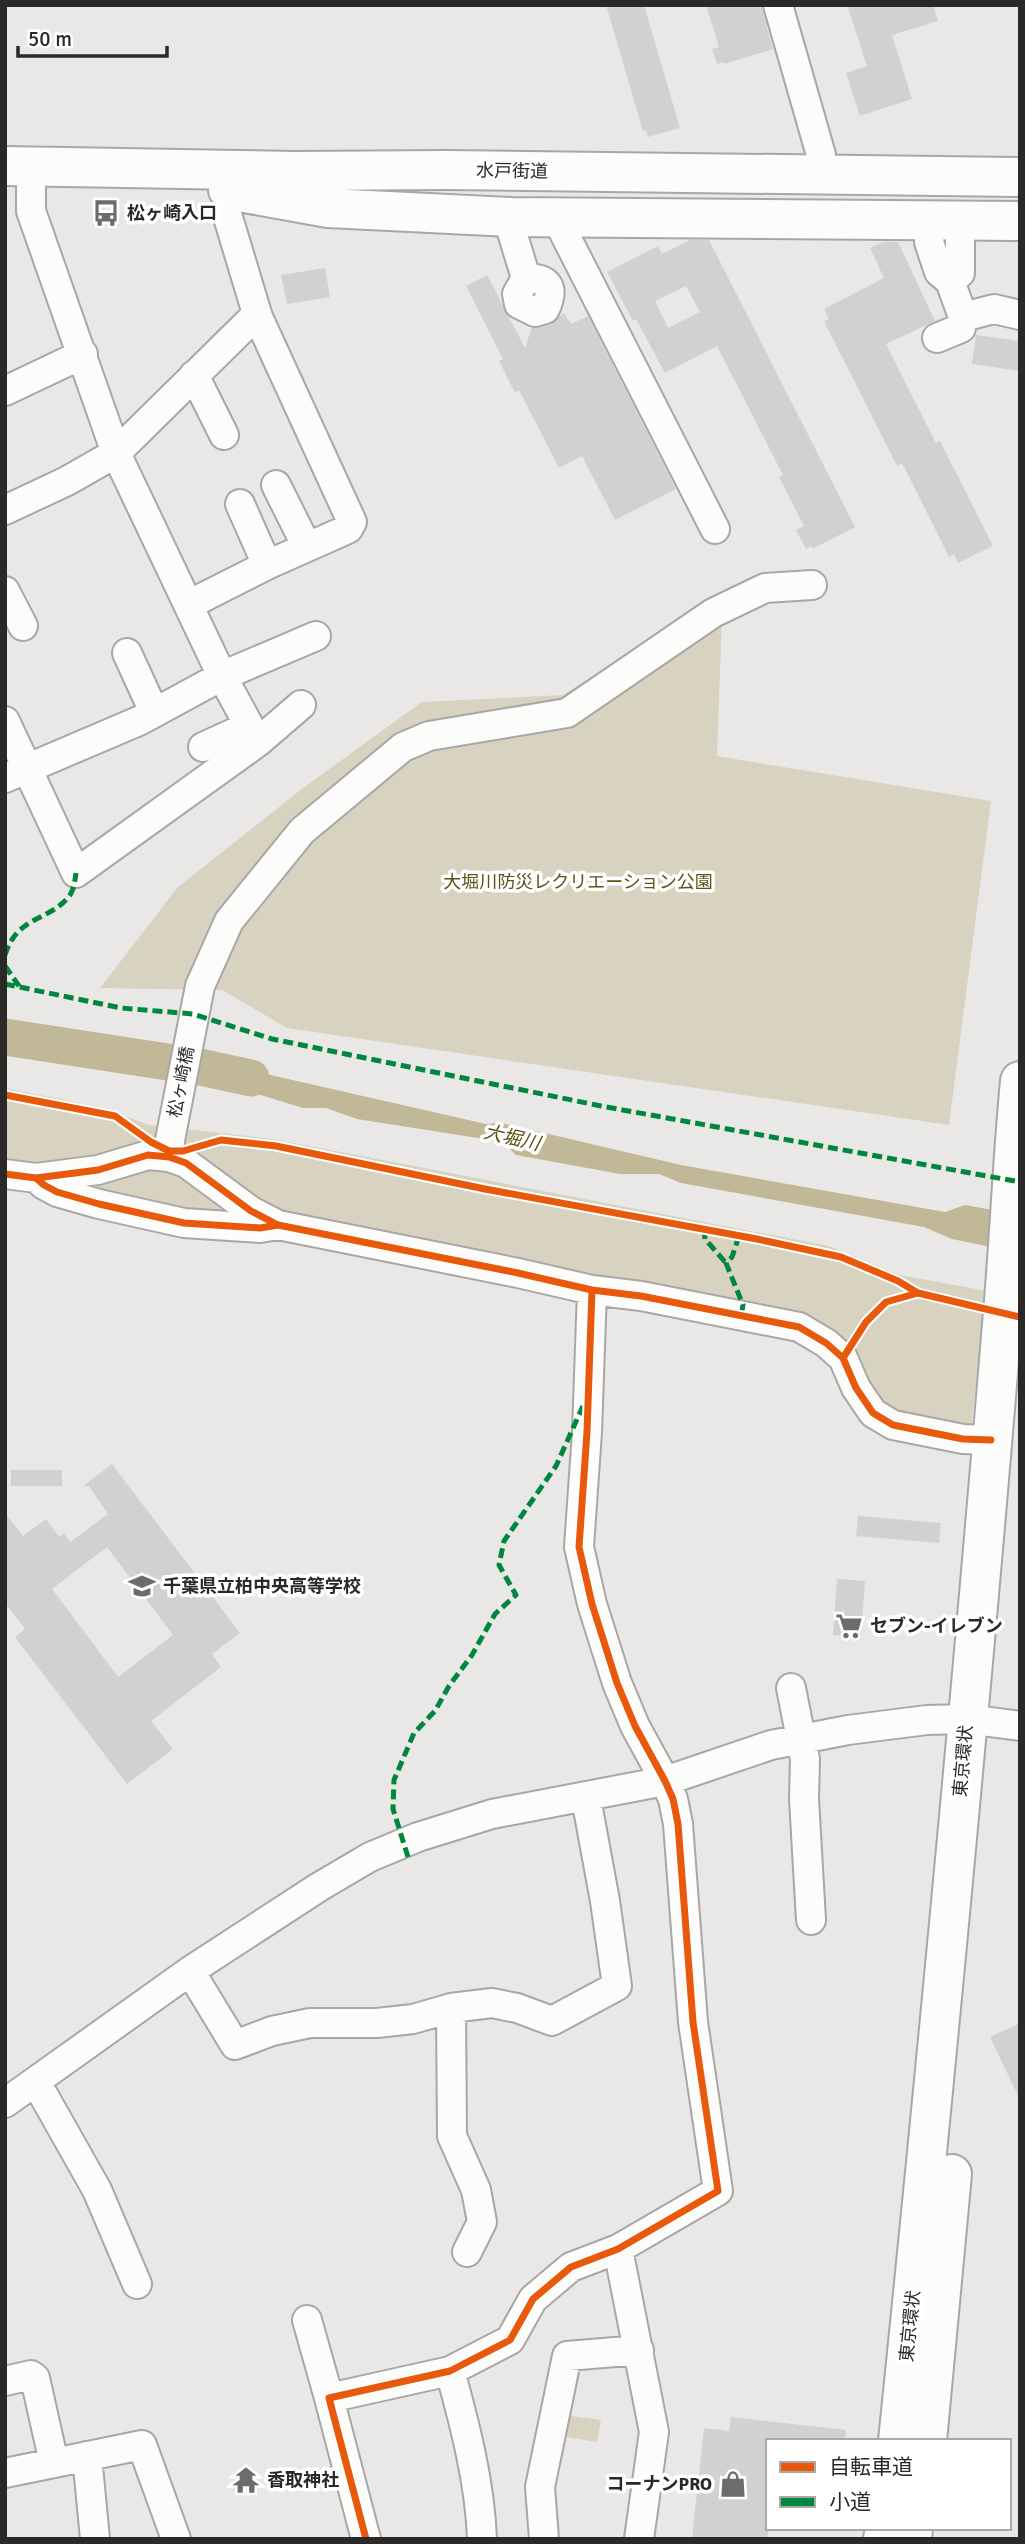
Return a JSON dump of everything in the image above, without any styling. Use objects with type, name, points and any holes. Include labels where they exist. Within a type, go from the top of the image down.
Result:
[{"type":"highway","points":[[159,168],[208,158],[355,151],[1020,158]]},
{"type":"highway","name":"水戸街道","points":[[14,180],[159,168],[748,186],[1020,199]]},
{"type":"highway","name":"水戸街道","points":[[14,180],[228,190],[748,186],[1020,177]]},
{"type":"highway","points":[[228,190],[328,208],[511,217],[1020,221]]},
{"type":"highway","name":"東京環状","points":[[898,2439],[935,2076],[992,1723],[991,1440],[1020,1081]]},
{"type":"highway","name":"東京環状","points":[[927,2439],[1020,1390]]},
{"type":"street","points":[[778,5],[821,155]]},
{"type":"street","points":[[14,180],[31,211],[116,453],[222,676],[254,734]]},
{"type":"street","points":[[188,605],[267,565],[348,529],[352,522],[258,317],[230,224],[228,190]]},
{"type":"street","points":[[511,217],[511,229],[526,278]]},
{"type":"street","points":[[561,218],[562,229],[715,529]]},
{"type":"street","points":[[937,338],[961,328],[963,317],[950,281],[960,273],[945,220]]},
{"type":"street","points":[[963,317],[994,309],[1020,315]]},
{"type":"street","points":[[5,510],[67,481],[116,453],[251,320],[258,317]]},
{"type":"street","points":[[5,391],[83,354]]},
{"type":"street","points":[[194,375],[224,435]]},
{"type":"street","points":[[276,485],[307,547]]},
{"type":"street","points":[[240,504],[267,565]]},
{"type":"street","name":"松ヶ崎橋","points":[[169,1149],[200,986],[229,921],[302,831],[402,747],[426,745],[440,734],[567,713],[713,613],[765,588],[812,585]]},
{"type":"street","points":[[5,591],[23,626]]},
{"type":"street","points":[[16,773],[154,712],[222,676],[316,636]]},
{"type":"street","points":[[127,653],[154,712]]},
{"type":"street","points":[[5,721],[16,773],[76,873],[254,734],[301,705]]},
{"type":"street","points":[[203,747],[254,734]]},
{"type":"street","points":[[5,1174],[36,1178],[98,1170],[169,1149],[251,1211],[278,1225],[592,1290],[641,1296],[799,1327],[826,1343],[844,1359],[856,1388],[873,1413],[893,1425],[963,1439],[991,1440]]},
{"type":"street","points":[[36,1178],[57,1192],[184,1223],[260,1228],[278,1225]]},
{"type":"street","points":[[329,2398],[450,2371],[510,2340],[533,2299],[571,2267],[618,2249],[718,2191],[693,2022],[678,1824],[673,1799],[635,1726],[617,1683],[592,1604],[579,1547],[587,1432],[592,1290]]},
{"type":"street","points":[[791,1688],[804,1759],[811,1920]]},
{"type":"street","points":[[5,2103],[190,1971],[370,1857],[447,1826],[535,1804],[586,1798],[665,1781],[771,1745],[800,1739],[920,1721],[992,1723]]},
{"type":"street","points":[[190,1971],[235,2045],[272,2031],[310,2024],[377,2023],[413,2019],[451,2008],[492,2003],[517,2008],[552,2021],[617,1986],[586,1798]]},
{"type":"street","points":[[451,2008],[452,2136],[476,2190],[482,2222],[467,2252]]},
{"type":"street","points":[[36,2082],[97,2190],[137,2284]]},
{"type":"street","points":[[618,2249],[654,2432],[639,2539]]},
{"type":"street","points":[[307,2320],[366,2539]]},
{"type":"street","points":[[544,2539],[540,2487],[567,2356],[639,2350]]},
{"type":"street","points":[[450,2371],[462,2416],[481,2515],[482,2539]]},
{"type":"street","points":[[5,2381],[31,2375],[35,2378],[54,2463]]},
{"type":"street","points":[[5,2473],[142,2445],[176,2539]]},
{"type":"street","points":[[87,2456],[95,2539]]},
{"type":"green space","name":"大堀川防災レクリエーション公園","points":[[718,598],[722,616],[717,756],[991,801],[949,1125],[287,1028],[222,990],[100,988],[177,888],[303,788],[422,702],[563,695]]},
{"type":"green space","points":[[5,1088],[100,1107],[149,1125],[273,1139],[829,1246],[900,1275],[1020,1297],[1020,1376],[978,1366],[971,1430],[895,1418],[873,1401],[840,1345],[193,1217],[5,1166]]},
{"type":"green space","points":[[563,2415],[601,2420],[597,2442],[561,2436]]},
{"type":"water","points":[[204,1060],[486,1124],[502,1123],[681,1165],[945,1212],[965,1205],[1020,1215],[1020,1253],[952,1239],[924,1227],[681,1183],[659,1174],[620,1174],[516,1155],[503,1142],[357,1119],[326,1108],[303,1108],[202,1077]]},
{"type":"building","points":[[606,5],[644,5],[680,128],[648,137],[646,131],[643,131]]},
{"type":"building","points":[[706,5],[761,5],[773,49],[717,64],[712,49],[719,47]]},
{"type":"building","points":[[847,5],[933,5],[938,21],[892,35],[912,99],[860,116],[846,73],[867,66]]},
{"type":"building","points":[[690,240],[709,240],[855,527],[812,549],[811,546],[806,549],[796,530],[804,526],[779,477],[783,475],[717,346],[665,373],[607,272],[658,246],[662,254]],"holes":[[[686,286],[700,312],[668,328],[655,301]]]},
{"type":"building","points":[[883,242],[898,242],[935,321],[886,344],[936,443],[940,441],[993,546],[958,563],[954,554],[949,557],[902,463],[897,466],[824,321],[829,319],[824,309],[884,278],[870,248]]},
{"type":"building","points":[[325,268],[330,297],[287,304],[281,275]]},
{"type":"building","points":[[487,275],[525,348],[532,327],[550,325],[564,313],[571,324],[588,316],[676,489],[615,520],[582,456],[559,468],[519,390],[515,393],[499,361],[503,359],[466,286]]},
{"type":"building","points":[[976,335],[1020,341],[1020,371],[972,364]]},
{"type":"building","points":[[112,1464],[240,1633],[212,1654],[221,1667],[151,1721],[173,1749],[127,1784],[15,1637],[25,1629],[5,1603],[5,1513],[23,1536],[46,1519],[59,1537],[64,1533],[70,1542],[108,1514],[89,1486],[83,1486]],"holes":[[[107,1547],[173,1635],[118,1677],[52,1589]]]},
{"type":"building","points":[[11,1470],[62,1470],[62,1486],[11,1486]]},
{"type":"building","points":[[858,1516],[941,1523],[939,1543],[856,1536]]},
{"type":"building","points":[[837,1579],[865,1581],[861,1638],[833,1635]]},
{"type":"building","points":[[1020,2023],[1020,2100],[990,2037]]},
{"type":"building","name":"コーナンPRO","points":[[731,2417],[846,2430],[845,2439],[766,2439],[768,2539],[692,2539],[704,2428],[729,2431]]},
{"type":"waterway","name":"大堀川","points":[[5,1037],[200,1067],[251,1078]]},
{"type":"marked path","points":[[5,955],[18,932],[62,904],[70,895],[76,873]]},
{"type":"marked path","points":[[5,966],[19,986]]},
{"type":"marked path","points":[[5,984],[121,1008],[193,1014],[272,1039],[601,1106],[1020,1182]]},
{"type":"marked path","points":[[704,1229],[705,1239],[726,1263]]},
{"type":"marked path","points":[[739,1236],[732,1257],[726,1263],[743,1305],[741,1316]]},
{"type":"marked path","points":[[408,1857],[393,1809],[394,1780],[414,1733],[435,1711],[495,1614],[516,1595],[499,1565],[504,1541],[556,1466],[583,1406]]},
{"type":"cycle path","points":[[5,1095],[115,1116],[151,1142],[169,1151],[183,1151],[221,1140],[276,1146],[841,1257],[898,1281],[918,1293],[1020,1317]]},
{"type":"cycle path","points":[[36,1178],[98,1170],[148,1155],[169,1157],[186,1163],[251,1211],[278,1225]]},
{"type":"cycle path","points":[[5,1174],[36,1178],[57,1192],[184,1223],[260,1228],[278,1225],[592,1290],[641,1296],[799,1327],[826,1343],[843,1358],[856,1388],[873,1413],[893,1425],[963,1439],[991,1440]]},
{"type":"cycle path","points":[[366,2539],[329,2398],[450,2371],[510,2340],[533,2299],[571,2267],[618,2249],[718,2191],[693,2022],[678,1824],[673,1799],[635,1726],[617,1683],[592,1604],[579,1547],[587,1432],[592,1290]]},
{"type":"cycle path","points":[[843,1358],[866,1322],[886,1302],[918,1293]]},
{"type":"place","name":"松ヶ崎入口","points":[[106,213]]},
{"type":"place","name":"千葉県立柏中央高等学校","points":[[142,1586]]},
{"type":"place","name":"セブン-イレブン","points":[[849,1626]]},
{"type":"place","name":"香取神社","points":[[246,2480]]},
{"type":"place","name":"コーナンPRO","points":[[733,2484]]}]
